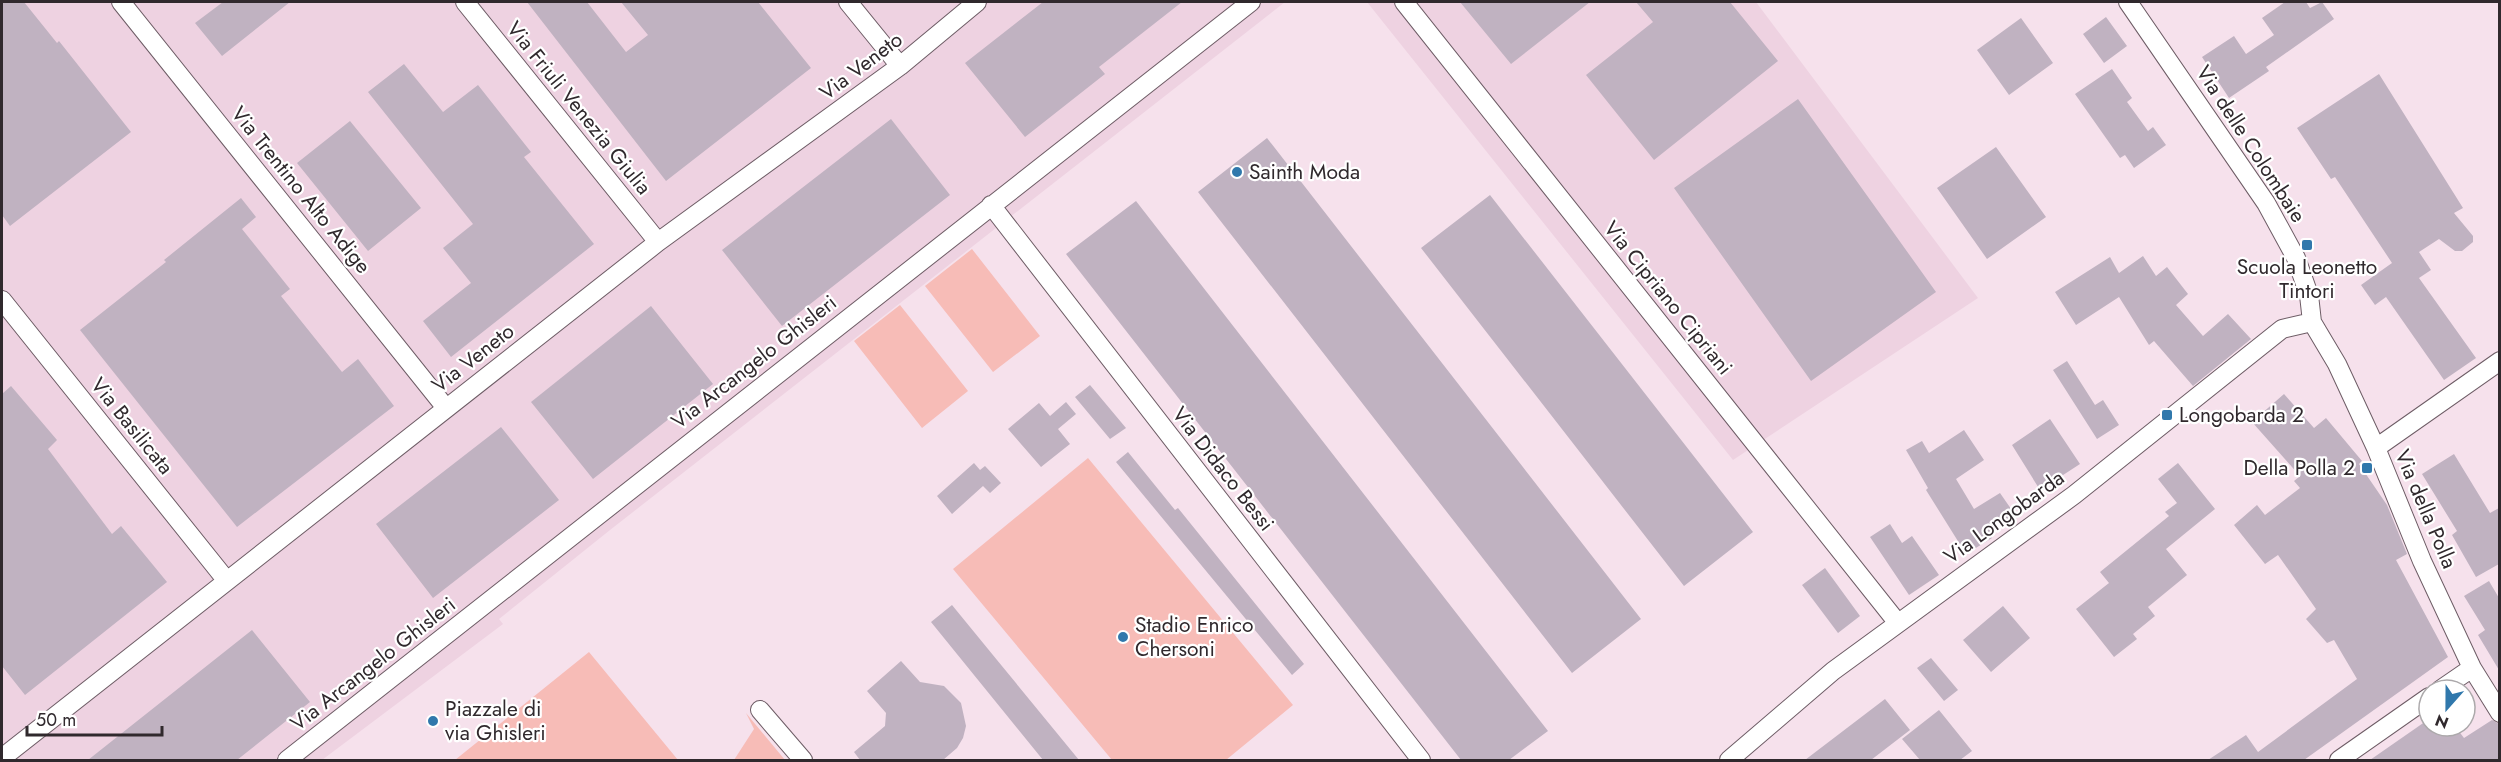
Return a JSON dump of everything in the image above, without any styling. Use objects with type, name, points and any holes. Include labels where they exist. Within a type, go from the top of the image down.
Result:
[{"type":"street","name":"Via Trentino Alto Adige","points":[[121,2],[446,408]]},
{"type":"street","name":"Via Friuli Venezia Giulia","points":[[465,2],[658,242]]},
{"type":"street","points":[[848,2],[900,66]]},
{"type":"street","name":"Via Veneto","points":[[3,752],[227,581],[658,242],[900,66],[977,2]]},
{"type":"street","name":"Via Arcangelo Ghisleri","points":[[287,760],[1251,2]]},
{"type":"street","name":"Via Cipriano Cipriani","points":[[1404,2],[1897,622]]},
{"type":"street","name":"Via delle Colombaie","points":[[2128,2],[2266,203],[2296,258],[2309,296],[2312,322]]},
{"type":"street","name":"Via Didaco Bessi","points":[[991,205],[1421,760]]},
{"type":"street","name":"Via Basilicata","points":[[2,300],[227,581]]},
{"type":"street","name":"Via Longobarda","points":[[1729,760],[1833,672],[1897,622],[2074,495],[2282,329],[2312,322]]},
{"type":"street","name":"Via della Polla","points":[[2312,322],[2337,364],[2376,448],[2422,561],[2472,668],[2499,713]]},
{"type":"street","points":[[2376,448],[2499,361]]},
{"type":"street","points":[[2457,678],[2472,668]]},
{"type":"street","points":[[2339,760],[2417,705]]},
{"type":"street","points":[[760,710],[803,760]]},
{"type":"shaded area","points":[[2,2],[1285,2],[610,530],[499,619],[503,624],[322,760],[2,760]]},
{"type":"shaded area","points":[[1367,2],[1756,2],[1978,298],[1733,460]]},
{"type":"shaded area","points":[[972,249],[1040,336],[993,372],[925,286]]},
{"type":"shaded area","points":[[900,305],[968,391],[922,428],[854,341]]},
{"type":"shaded area","name":"Stadio Enrico Chersoni","points":[[1088,458],[1293,705],[1226,760],[1112,760],[953,569]]},
{"type":"shaded area","points":[[589,652],[678,760],[455,760]]},
{"type":"shaded area","points":[[746,713],[785,760],[734,760],[754,729]]},
{"type":"building","points":[[2,2],[24,2],[57,43],[59,41],[131,132],[10,226],[2,215]]},
{"type":"building","points":[[223,2],[290,2],[222,56],[195,23]]},
{"type":"building","points":[[527,2],[587,2],[626,52],[648,35],[621,2],[758,2],[811,68],[666,181]]},
{"type":"building","points":[[1043,2],[1182,2],[1099,67],[1105,74],[1025,137],[965,63]]},
{"type":"building","points":[[1460,2],[1590,2],[1511,64]]},
{"type":"building","points":[[1636,2],[1730,2],[1778,61],[1654,160],[1586,75],[1653,22]]},
{"type":"building","points":[[2285,2],[2306,2],[2310,8],[2322,2],[2334,19],[2266,67],[2269,71],[2229,98],[2202,57],[2234,36],[2246,54],[2274,35],[2262,18]]},
{"type":"building","points":[[2106,17],[2127,46],[2104,63],[2083,34]]},
{"type":"building","points":[[2021,18],[2053,63],[2009,95],[1977,50]]},
{"type":"building","points":[[404,64],[443,112],[478,85],[531,152],[524,157],[594,244],[451,357],[423,321],[471,283],[443,248],[473,224],[368,92]]},
{"type":"building","points":[[2112,69],[2132,98],[2127,102],[2148,131],[2153,127],[2166,145],[2134,168],[2125,155],[2120,158],[2075,94]]},
{"type":"building","points":[[2379,74],[2463,208],[2454,213],[2473,236],[2473,242],[2462,251],[2455,251],[2439,239],[2419,252],[2431,270],[2419,278],[2476,358],[2444,380],[2386,297],[2375,305],[2361,285],[2392,263],[2335,177],[2331,179],[2297,128]]},
{"type":"building","points":[[1798,99],[1936,292],[1811,381],[1674,188]]},
{"type":"building","points":[[891,119],[950,195],[782,326],[722,250]]},
{"type":"building","points":[[350,121],[421,208],[368,251],[297,163]]},
{"type":"building","points":[[1267,138],[1641,619],[1572,673],[1198,192]]},
{"type":"building","points":[[1996,147],[2046,217],[1987,259],[1937,188]]},
{"type":"building","points":[[1490,195],[1753,532],[1684,586],[1421,248]]},
{"type":"building","points":[[241,198],[256,217],[242,229],[290,289],[281,296],[342,372],[358,359],[394,406],[237,527],[80,330],[166,262],[164,260]]},
{"type":"building","points":[[1136,201],[1548,731],[1509,760],[1461,760],[1066,254]]},
{"type":"building","points":[[2143,256],[2156,276],[2167,267],[2188,294],[2176,305],[2203,336],[2228,314],[2251,339],[2193,386],[2154,341],[2149,345],[2119,297],[2076,325],[2055,292],[2110,257],[2119,273]]},
{"type":"building","points":[[651,306],[713,384],[593,479],[531,402]]},
{"type":"building","points":[[2067,361],[2095,405],[2103,400],[2119,425],[2097,439],[2053,370]]},
{"type":"building","points":[[1090,385],[1126,428],[1110,439],[1075,397]]},
{"type":"building","points":[[11,386],[57,440],[48,449],[112,534],[121,526],[167,582],[25,695],[2,666],[2,394]]},
{"type":"building","points":[[2284,394],[2314,428],[2326,418],[2362,461],[2359,464],[2387,505],[2407,554],[2396,560],[2448,657],[2304,760],[2208,760],[2246,735],[2258,752],[2357,679],[2334,640],[2327,643],[2306,619],[2316,609],[2278,555],[2265,564],[2234,525],[2257,505],[2265,515],[2300,488],[2294,481],[2300,476],[2252,422]]},
{"type":"building","points":[[1066,402],[1076,414],[1058,429],[1070,444],[1041,467],[1008,429],[1039,403],[1050,416]]},
{"type":"building","points":[[2050,419],[2080,464],[2040,490],[2012,445]]},
{"type":"building","points":[[501,427],[559,500],[433,598],[376,524]]},
{"type":"building","points":[[1964,430],[1984,460],[1956,479],[1974,509],[2000,493],[2016,516],[1989,533],[1992,538],[1966,554],[1926,490],[1928,488],[1906,450],[1922,441],[1929,453]]},
{"type":"building","points":[[1128,452],[1175,510],[1178,508],[1304,664],[1292,675],[1116,462]]},
{"type":"building","points":[[2454,454],[2490,513],[2499,508],[2499,564],[2476,577],[2452,535],[2457,531],[2422,474]]},
{"type":"building","points":[[974,463],[980,470],[985,466],[1001,483],[990,493],[983,486],[952,514],[937,496]]},
{"type":"building","points":[[2178,463],[2215,509],[2166,549],[2187,575],[2148,607],[2155,616],[2133,634],[2137,639],[2114,657],[2076,609],[2109,583],[2100,572],[2169,516],[2165,512],[2177,503],[2158,479]]},
{"type":"building","points":[[1890,524],[1902,543],[1912,536],[1939,575],[1909,595],[1870,537]]},
{"type":"building","points":[[1825,568],[1860,616],[1838,633],[1802,585]]},
{"type":"building","points":[[2489,581],[2499,598],[2499,670],[2478,635],[2485,630],[2464,596]]},
{"type":"building","points":[[952,605],[1079,760],[1043,760],[931,622]]},
{"type":"building","points":[[2003,606],[2030,638],[1991,672],[1963,640]]},
{"type":"building","points":[[252,630],[310,702],[237,760],[88,760]]},
{"type":"building","points":[[1931,658],[1958,690],[1944,701],[1917,668]]},
{"type":"building","points":[[901,661],[920,682],[944,686],[961,703],[966,726],[963,738],[957,748],[943,760],[860,760],[854,752],[885,726],[886,713],[867,691]]},
{"type":"building","points":[[1885,699],[1910,730],[1871,760],[1805,760]]},
{"type":"building","points":[[1939,710],[1972,751],[1960,760],[1920,760],[1902,739]]},
{"type":"building","points":[[2492,720],[2499,724],[2499,760],[2370,760],[2417,727],[2417,738],[2477,738],[2477,730]]},
{"type":"place","name":"Sainth Moda","points":[[1237,172]]},
{"type":"place","name":"Scuola Leonetto Tintori","points":[[2307,245]]},
{"type":"place","name":"Longobarda 2","points":[[2167,415]]},
{"type":"place","name":"Della Polla 2","points":[[2367,468]]},
{"type":"place","name":"Stadio Enrico Chersoni","points":[[1123,637]]},
{"type":"place","name":"Piazzale di via Ghisleri","points":[[433,721]]}]
